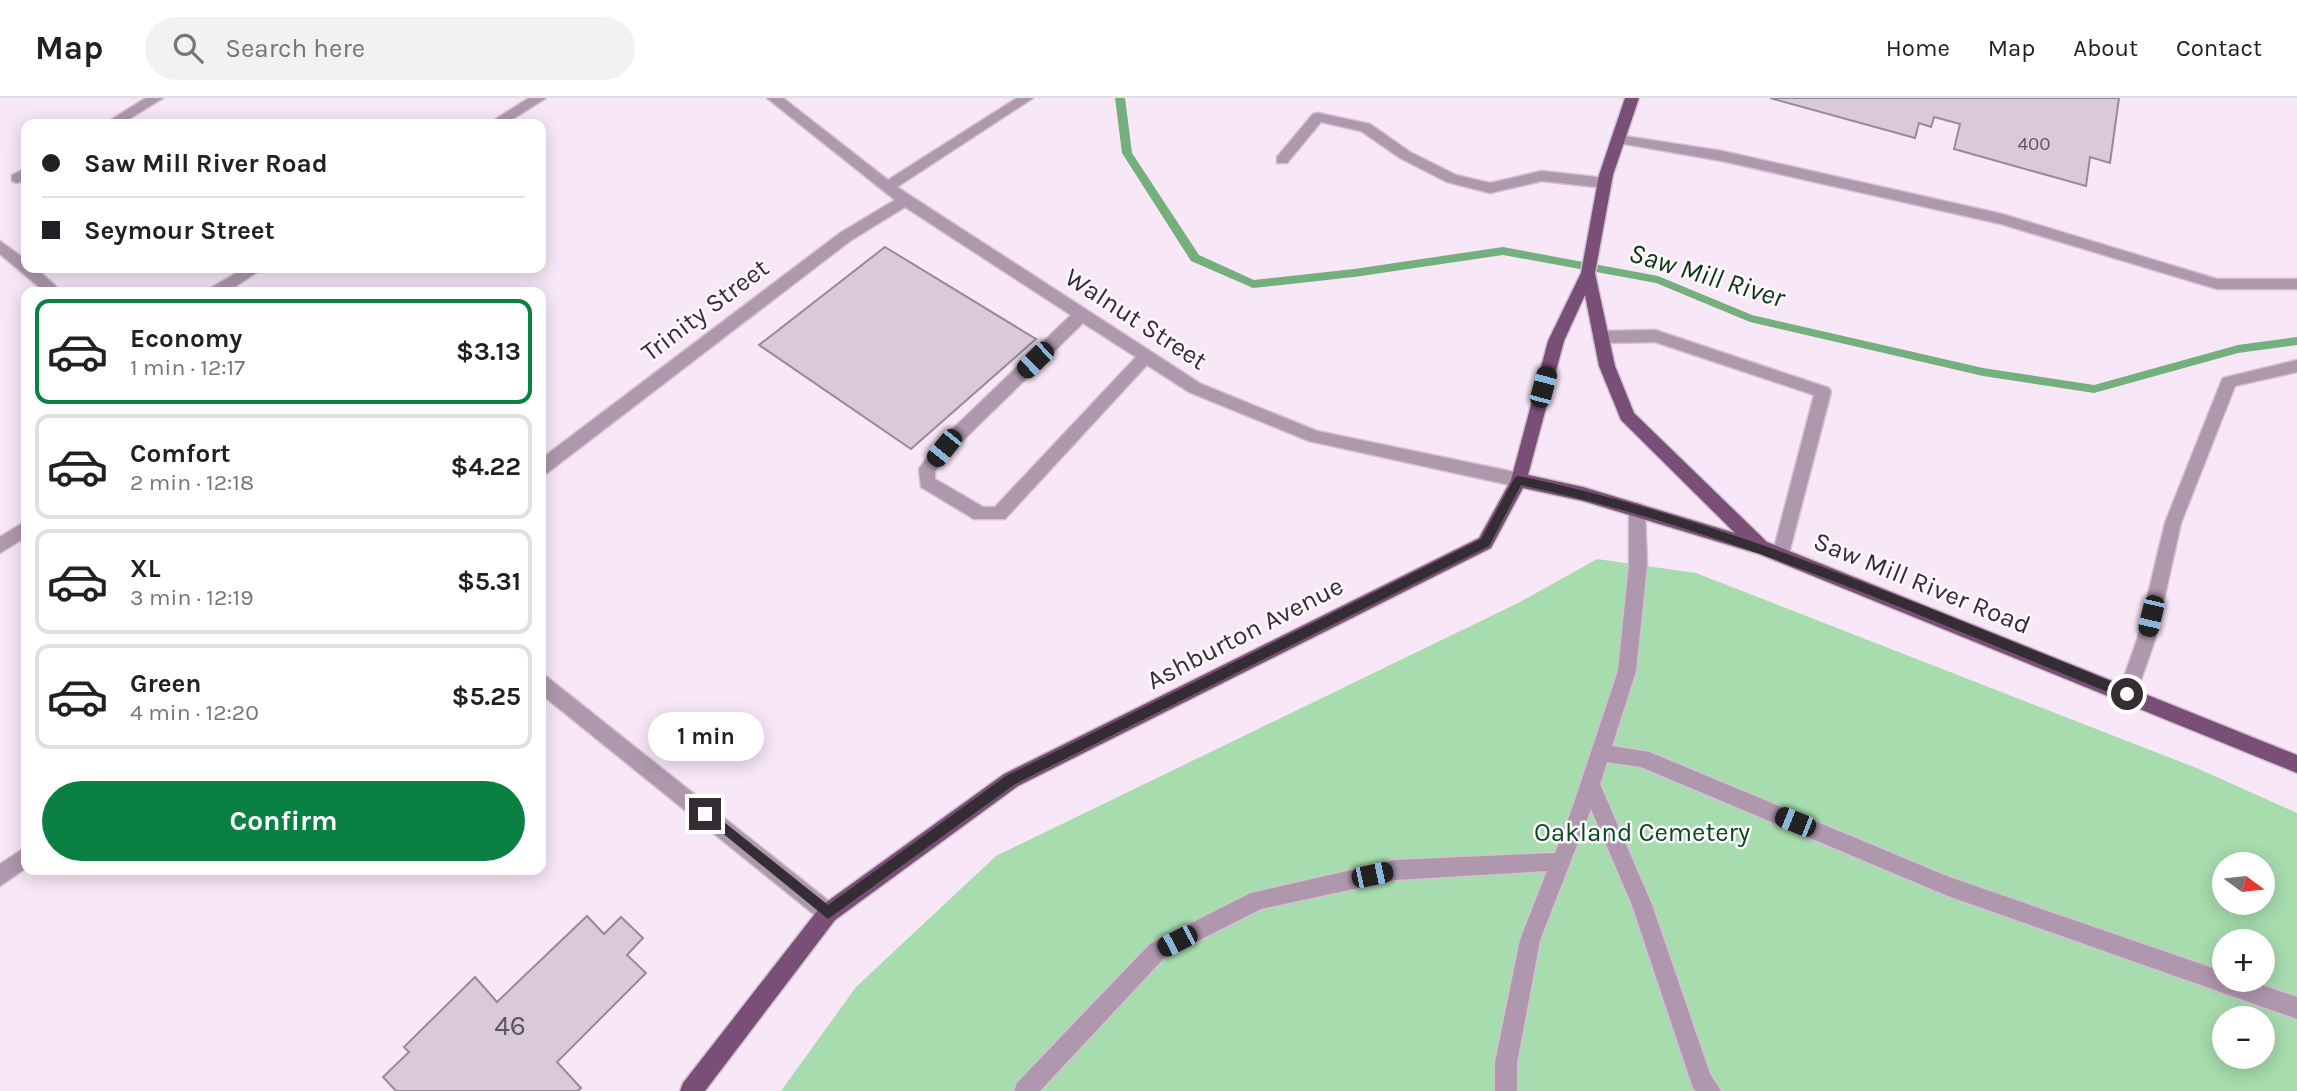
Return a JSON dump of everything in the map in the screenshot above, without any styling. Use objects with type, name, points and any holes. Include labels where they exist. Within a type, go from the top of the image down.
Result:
[{"type":"main road","name":"Ashburton Avenue","points":[[691,1091],[828,913],[1011,780],[1485,543],[1519,480],[1556,341],[1588,273],[1605,183],[1632,98]]},
{"type":"main road","points":[[1588,273],[1607,366],[1627,416],[1763,548]]},
{"type":"main road","name":"Saw Mill River Road","points":[[1519,480],[1583,494],[1763,548],[2297,764]]},
{"type":"street","points":[[120,119],[156,98]]},
{"type":"street","points":[[503,119],[539,98]]},
{"type":"street","name":"Walnut Street","points":[[774,98],[905,200],[1195,388],[1315,437],[1519,480]]},
{"type":"street","points":[[887,187],[1026,98]]},
{"type":"street","points":[[1282,160],[1318,117],[1365,127],[1405,155],[1452,179],[1490,188],[1542,176],[1605,183]]},
{"type":"street","points":[[1618,139],[1722,156],[2002,219],[2217,284],[2297,284]]},
{"type":"street","name":"Trinity Street","points":[[546,464],[845,237],[905,200]]},
{"type":"street","points":[[0,246],[21,264]]},
{"type":"street","points":[[32,273],[49,287]]},
{"type":"street","points":[[224,287],[248,273]]},
{"type":"street","points":[[1082,314],[944,448],[927,469],[927,482],[980,514],[999,514],[1146,356]]},
{"type":"street","points":[[1601,337],[1655,336],[1823,392],[1781,556]]},
{"type":"street","points":[[2127,694],[2146,640],[2173,523],[2229,383],[2297,366]]},
{"type":"street","points":[[1506,1091],[1506,1063],[1530,940],[1590,783],[1627,671],[1638,565],[1637,510]]},
{"type":"street","points":[[0,546],[21,531]]},
{"type":"street","points":[[546,687],[828,913]]},
{"type":"street","points":[[1600,753],[1642,758],[1948,886],[2297,1008]]},
{"type":"street","points":[[1590,783],[1642,905],[1701,1080],[1710,1091]]},
{"type":"street","points":[[0,876],[21,860]]},
{"type":"street","points":[[1025,1091],[1157,951],[1258,900],[1395,870],[1513,862],[1561,862]]},
{"type":"green space","name":"Oakland Cemetery","points":[[1597,559],[1696,573],[2199,769],[2297,813],[2297,1091],[781,1091],[856,987],[996,856],[1518,603]]},
{"type":"building","points":[[1770,98],[2119,98],[2110,163],[2090,157],[2086,186],[1954,149],[1960,124],[1934,117],[1931,127],[1919,123],[1915,138]]},
{"type":"building","points":[[885,247],[1036,339],[911,449],[759,345]]},
{"type":"building","points":[[587,916],[604,934],[621,917],[643,938],[627,955],[646,973],[557,1062],[581,1088],[578,1091],[396,1091],[383,1077],[409,1052],[404,1047],[475,977],[497,1002]]},
{"type":"waterway","name":"Saw Mill River","points":[[1120,98],[1127,153],[1195,258],[1253,284],[1354,273],[1503,251],[1658,280],[1750,318],[1983,372],[2094,389],[2238,349],[2297,341]]},
{"type":"route","points":[[705,814],[828,913],[1011,780],[1485,543],[1519,480],[1583,494],[1763,548],[2127,694]]}]
